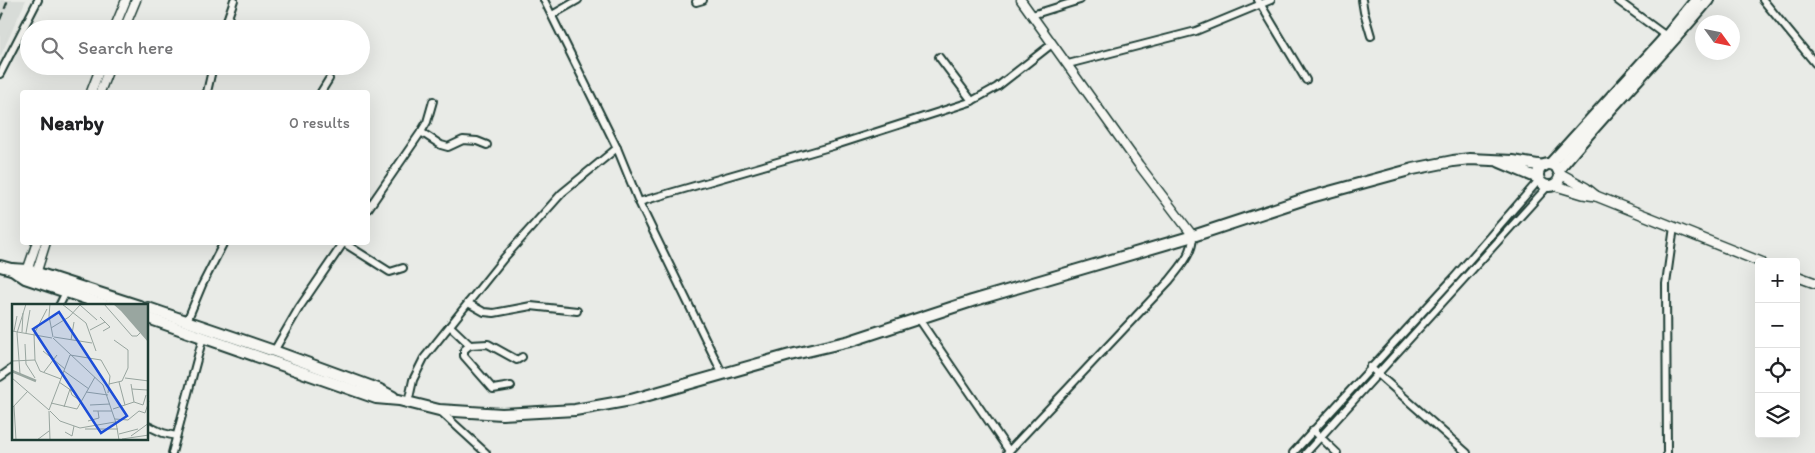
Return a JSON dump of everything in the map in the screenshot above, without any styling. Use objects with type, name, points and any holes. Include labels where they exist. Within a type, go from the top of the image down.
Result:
[{"type":"main road","points":[[1553,168],[1696,0]]},
{"type":"main road","points":[[1708,0],[1674,42],[1606,115],[1553,168],[1539,171],[1539,179],[1542,184],[1596,196],[1755,260]]},
{"type":"main road","points":[[1494,160],[1539,179]]},
{"type":"main road","points":[[149,308],[187,321],[208,335],[376,398],[439,410],[502,414],[575,410],[631,400],[790,355],[850,341],[1311,198],[1413,169],[1453,161],[1494,160],[1525,162],[1553,168],[1596,196]]},
{"type":"main road","points":[[1551,186],[1559,179],[1553,168]]},
{"type":"main road","points":[[0,266],[132,304]]},
{"type":"main road","points":[[31,275],[66,292],[102,304]]},
{"type":"main road","points":[[1800,277],[1815,283]]},
{"type":"main road","points":[[149,318],[274,351],[378,389],[404,402]]},
{"type":"street","points":[[28,20],[38,0]]},
{"type":"street","points":[[118,20],[126,0]]},
{"type":"street","points":[[128,20],[136,0]]},
{"type":"street","points":[[227,20],[234,0]]},
{"type":"street","points":[[544,0],[617,148],[639,202],[723,375]]},
{"type":"street","points":[[552,15],[578,0]]},
{"type":"street","points":[[919,319],[1008,452],[1170,280],[1187,256],[1193,242],[1193,236],[1139,165],[1021,0]]},
{"type":"street","points":[[1032,16],[1080,0]]},
{"type":"street","points":[[1068,64],[1196,31],[1260,2],[1271,0]]},
{"type":"street","points":[[1362,0],[1371,36]]},
{"type":"street","points":[[1617,0],[1666,36]]},
{"type":"street","points":[[1763,0],[1815,63]]},
{"type":"street","points":[[1260,2],[1306,80]]},
{"type":"street","points":[[0,74],[20,35]]},
{"type":"street","points":[[639,202],[836,145],[972,101],[997,87],[1052,44]]},
{"type":"street","points":[[938,57],[972,101]]},
{"type":"street","points":[[92,90],[98,75]]},
{"type":"street","points":[[101,90],[107,75]]},
{"type":"street","points":[[207,90],[211,75]]},
{"type":"street","points":[[322,90],[329,79]]},
{"type":"street","points":[[370,206],[427,122],[433,101]]},
{"type":"street","points":[[421,132],[441,145],[448,147],[463,140],[477,141],[487,145]]},
{"type":"street","points":[[404,402],[424,358],[504,258],[562,193],[617,148]]},
{"type":"street","points":[[1292,453],[1458,273],[1539,179]]},
{"type":"street","points":[[1306,453],[1551,186]]},
{"type":"street","points":[[1667,453],[1666,284],[1674,228]]},
{"type":"street","points":[[31,275],[36,245]]},
{"type":"street","points":[[31,275],[45,245]]},
{"type":"street","points":[[187,321],[202,285],[222,245]]},
{"type":"street","points":[[274,351],[299,308],[343,245]]},
{"type":"street","points":[[347,245],[390,272],[403,268]]},
{"type":"street","points":[[60,304],[66,292]]},
{"type":"street","points":[[468,303],[484,312],[494,313],[531,306],[577,311]]},
{"type":"street","points":[[450,326],[470,345]]},
{"type":"street","points":[[172,453],[208,335]]},
{"type":"street","points":[[511,386],[493,389],[464,356],[464,350],[470,345],[488,344],[517,360],[522,357]]},
{"type":"street","points":[[1370,367],[1468,453]]},
{"type":"street","points":[[0,377],[12,368]]},
{"type":"street","points":[[1333,408],[1340,415]]},
{"type":"street","points":[[439,410],[486,453]]},
{"type":"street","points":[[149,426],[176,436]]},
{"type":"street","points":[[1313,430],[1337,453]]},
{"type":"shaded area","points":[[0,0],[26,0],[0,57]]},
{"type":"railway","points":[[0,20],[8,0]]}]
